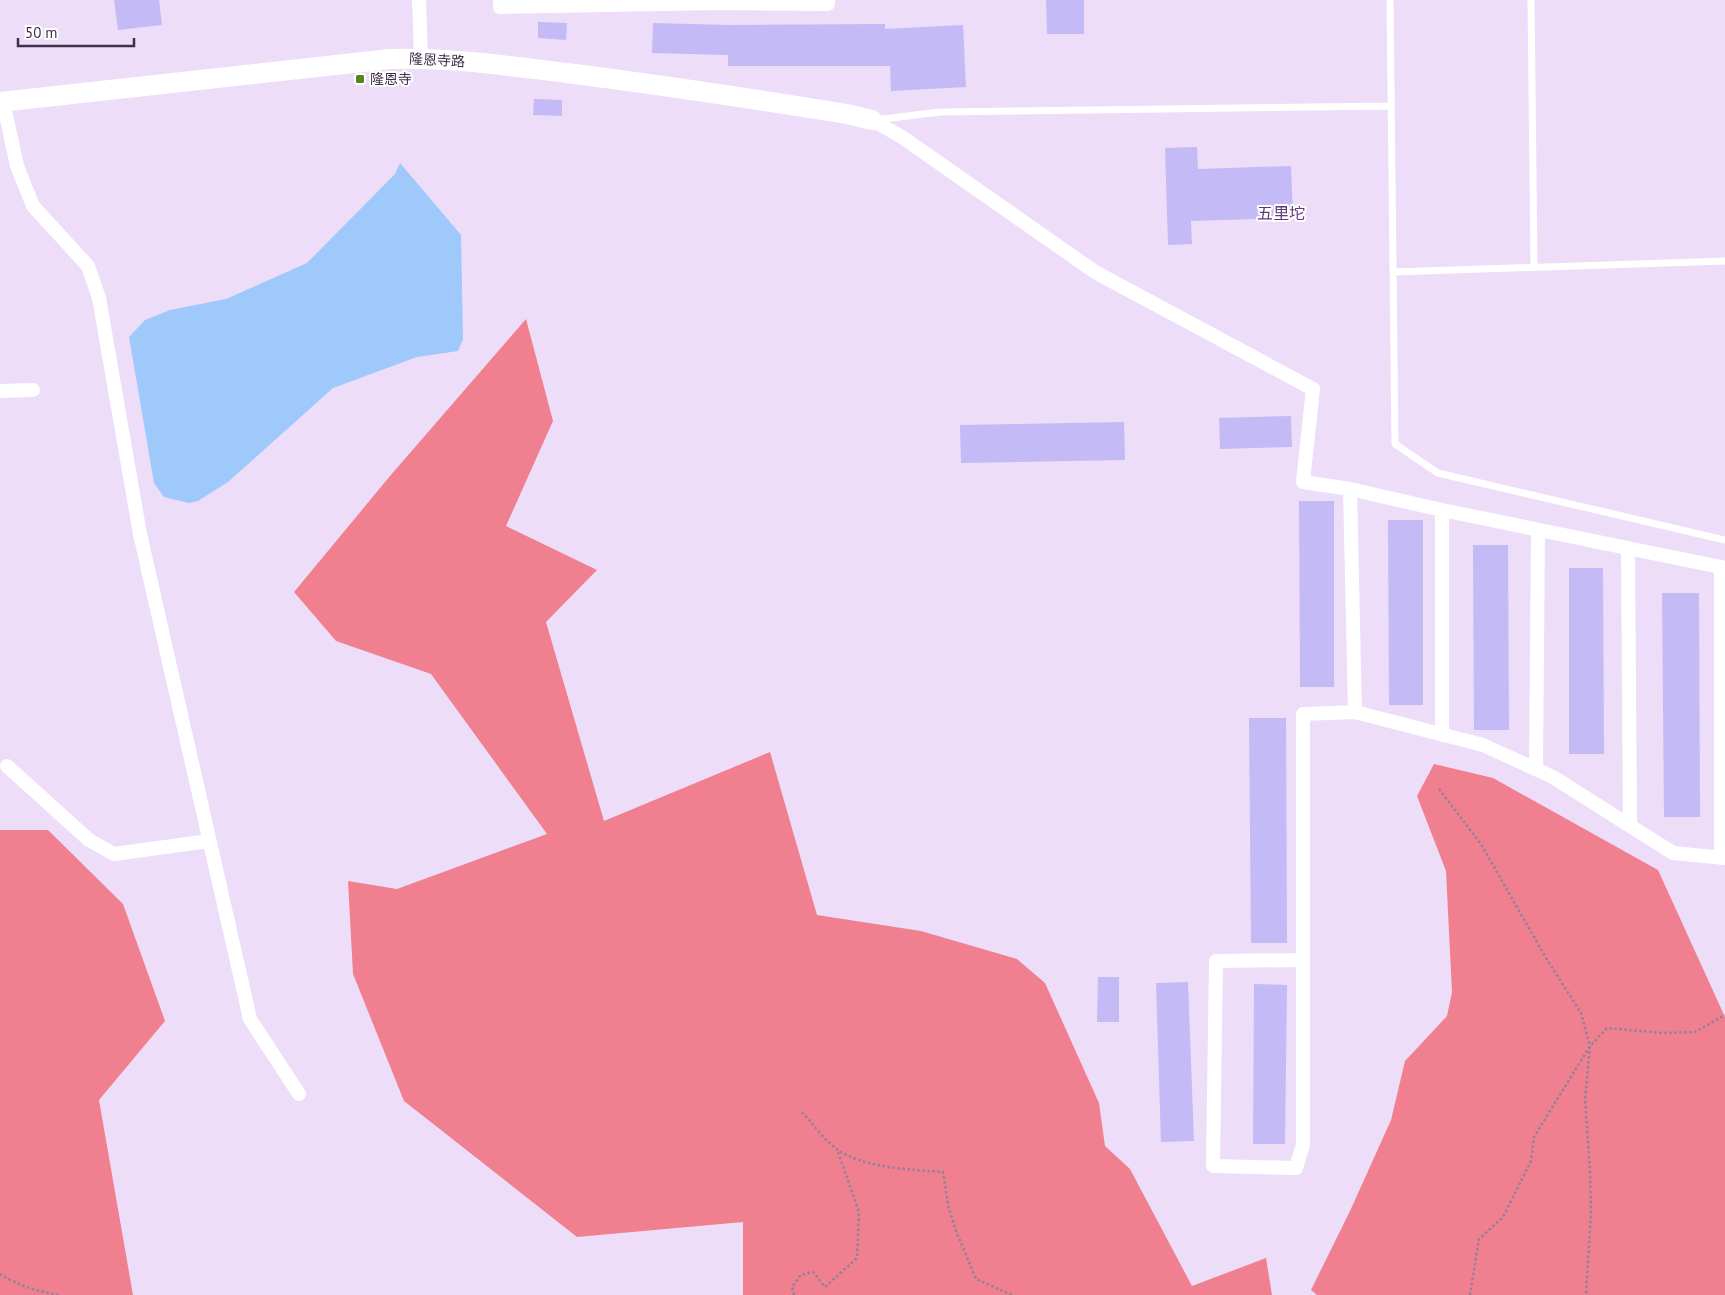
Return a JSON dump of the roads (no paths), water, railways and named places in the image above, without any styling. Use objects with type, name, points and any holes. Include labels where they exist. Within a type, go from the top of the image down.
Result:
[{"type":"street","points":[[419,0],[421,58]]},
{"type":"street","points":[[500,0],[500,7],[608,2],[719,1],[828,4],[828,0]]},
{"type":"street","name":"隆恩寺路","points":[[2,102],[382,60],[421,58],[521,67],[620,80],[839,113],[872,120]]},
{"type":"street","points":[[2,102],[17,166],[33,206],[88,266],[99,298],[140,534],[250,1019],[299,1094]]},
{"type":"street","points":[[872,120],[902,137],[1095,272],[1313,389],[1303,482],[1350,488],[1442,510],[1723,567],[1723,858],[1673,853],[1553,777],[1483,746],[1355,712],[1303,714],[1303,960],[1303,1145],[1296,1168],[1213,1166],[1216,961],[1303,960]]},
{"type":"street","points":[[0,391],[33,390]]},
{"type":"street","points":[[1350,488],[1355,712]]},
{"type":"street","points":[[1442,510],[1442,735]]},
{"type":"street","points":[[1536,769],[1538,530]]},
{"type":"street","points":[[1628,548],[1630,826]]},
{"type":"street","points":[[7,766],[89,840],[114,854],[209,842]]},
{"type":"lane","points":[[1390,0],[1395,444],[1438,473],[1725,540]]},
{"type":"lane","points":[[1531,0],[1534,268]]},
{"type":"lane","points":[[872,120],[940,112],[1391,106]]},
{"type":"lane","points":[[1393,272],[1725,261]]},
{"type":"water","points":[[400,163],[461,235],[463,339],[458,351],[417,357],[333,388],[228,482],[198,501],[189,503],[164,497],[154,483],[129,337],[145,320],[170,310],[226,299],[307,263],[395,174]]},
{"type":"place","name":"隆恩寺","points":[[360,79]]},
{"type":"district","name":"五里坨","points":[[1281,213]]}]
